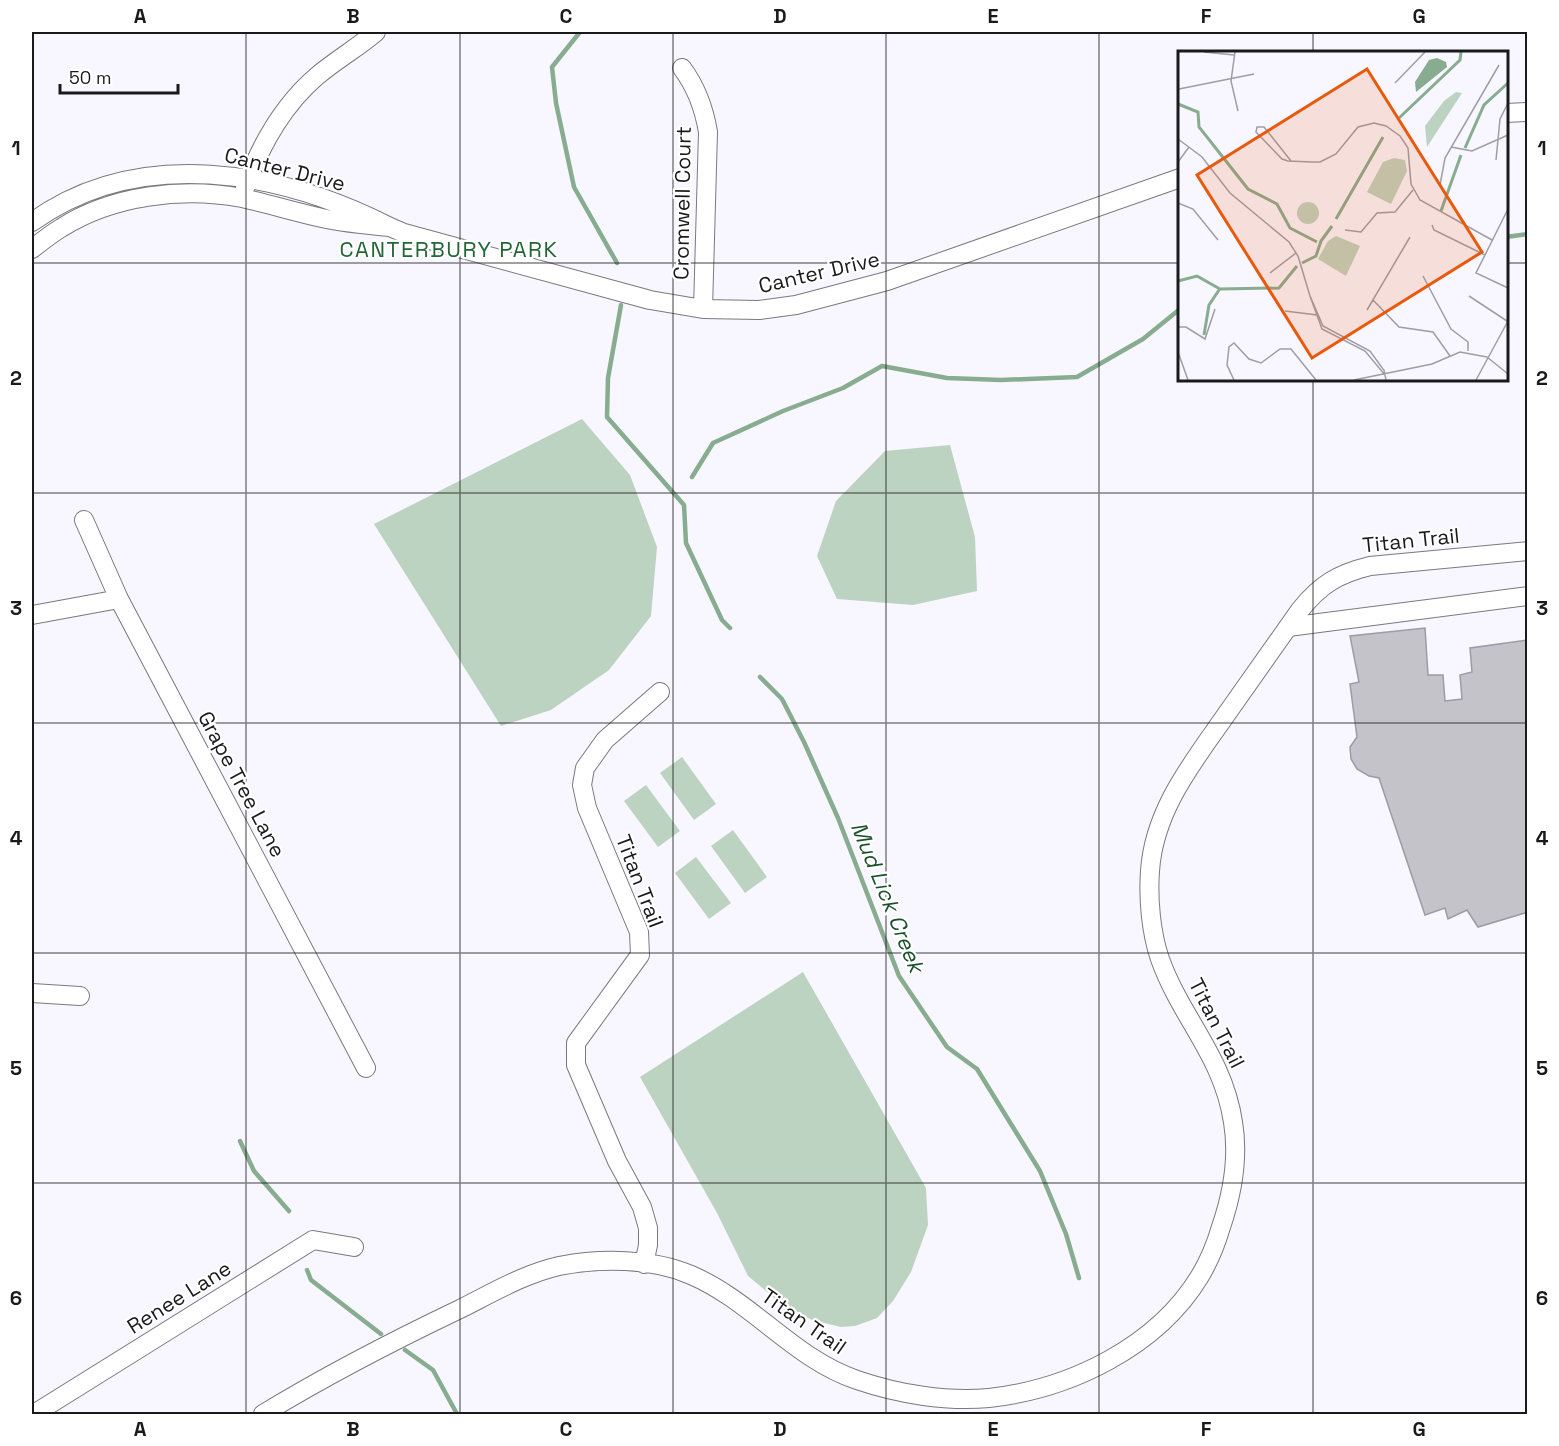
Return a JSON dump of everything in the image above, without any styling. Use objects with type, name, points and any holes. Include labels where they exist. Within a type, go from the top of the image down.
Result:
[{"type":"street","points":[[241,198],[261,148],[292,101],[314,78],[376,32]]},
{"type":"street","name":"Cromwell Court","points":[[682,68],[698,93],[705,112],[708,132],[703,309]]},
{"type":"street","points":[[1508,113],[1527,111]]},
{"type":"street","name":"Canter Drive","points":[[32,222],[64,203],[89,192],[141,177],[174,173],[207,173],[248,179],[298,191],[344,206],[404,233],[622,293],[703,309],[759,310],[796,305],[887,281],[1178,178]]},
{"type":"street","name":"Canter Drive","points":[[32,249],[62,227],[88,214],[120,203],[155,195],[184,193],[241,198],[321,218],[390,227]]},
{"type":"street","name":"Grape Tree Lane","points":[[84,520],[119,599],[366,1068]]},
{"type":"street","name":"Titan Trail","points":[[263,1414],[315,1382],[529,1275],[583,1262],[611,1261],[644,1264],[687,1273],[730,1295],[819,1363],[875,1386],[914,1394],[951,1398],[987,1398],[1024,1391],[1053,1384],[1121,1354],[1160,1323],[1183,1299],[1200,1276],[1227,1212],[1233,1185],[1236,1143],[1225,1088],[1215,1064],[1174,990],[1160,960],[1156,944],[1150,869],[1154,842],[1170,800],[1199,754],[1315,591],[1350,571],[1378,565],[1527,551]]},
{"type":"street","points":[[1288,627],[1527,596]]},
{"type":"street","points":[[32,615],[119,599]]},
{"type":"street","name":"Titan Trail","points":[[644,1264],[648,1236],[642,1207],[617,1161],[576,1065],[576,1043],[640,955],[639,932],[587,808],[582,785],[585,768],[605,740],[660,692]]},
{"type":"street","points":[[32,993],[80,996]]},
{"type":"street","name":"Renee Lane","points":[[33,1414],[313,1240],[354,1247]]},
{"type":"green space","points":[[582,419],[630,475],[657,547],[651,616],[609,670],[551,710],[501,726],[374,524]]},
{"type":"green space","points":[[950,445],[975,537],[977,591],[913,605],[837,599],[817,556],[836,501],[885,451]]},
{"type":"green space","points":[[682,757],[716,804],[694,820],[660,773]]},
{"type":"green space","points":[[646,785],[680,831],[658,847],[624,801]]},
{"type":"green space","points":[[733,830],[767,877],[745,893],[711,846]]},
{"type":"green space","points":[[696,857],[731,903],[709,919],[675,873]]},
{"type":"green space","points":[[803,972],[926,1188],[928,1225],[911,1272],[893,1301],[877,1318],[855,1326],[841,1327],[812,1320],[778,1301],[748,1276],[717,1213],[640,1077]]},
{"type":"building","points":[[1425,628],[1428,675],[1443,675],[1445,701],[1462,699],[1460,675],[1472,672],[1470,648],[1528,640],[1528,912],[1478,927],[1467,910],[1448,919],[1445,908],[1425,915],[1379,778],[1369,776],[1357,769],[1351,759],[1350,747],[1357,737],[1350,684],[1359,682],[1350,636]]},
{"type":"waterway","name":"Mud Lick Creek","points":[[580,32],[552,67],[556,103],[574,187],[617,263]]},
{"type":"waterway","points":[[1508,237],[1528,234]]},
{"type":"waterway","name":"Mud Lick Creek","points":[[621,305],[608,378],[607,417],[684,505],[686,543],[722,620],[730,628]]},
{"type":"waterway","points":[[692,477],[713,443],[783,411],[843,388],[882,366],[947,378],[1001,380],[1077,377],[1143,339],[1178,311]]},
{"type":"waterway","name":"Mud Lick Creek","points":[[760,677],[782,699],[804,742],[838,818],[899,976],[947,1047],[977,1069],[1040,1171],[1066,1234],[1079,1278]]},
{"type":"waterway","points":[[240,1141],[254,1171],[289,1211]]},
{"type":"waterway","points":[[307,1270],[311,1280],[381,1334]]},
{"type":"waterway","points":[[405,1350],[433,1370],[457,1414]]},
{"type":"district","name":"CANTERBURY PARK","points":[[449,249]]}]
